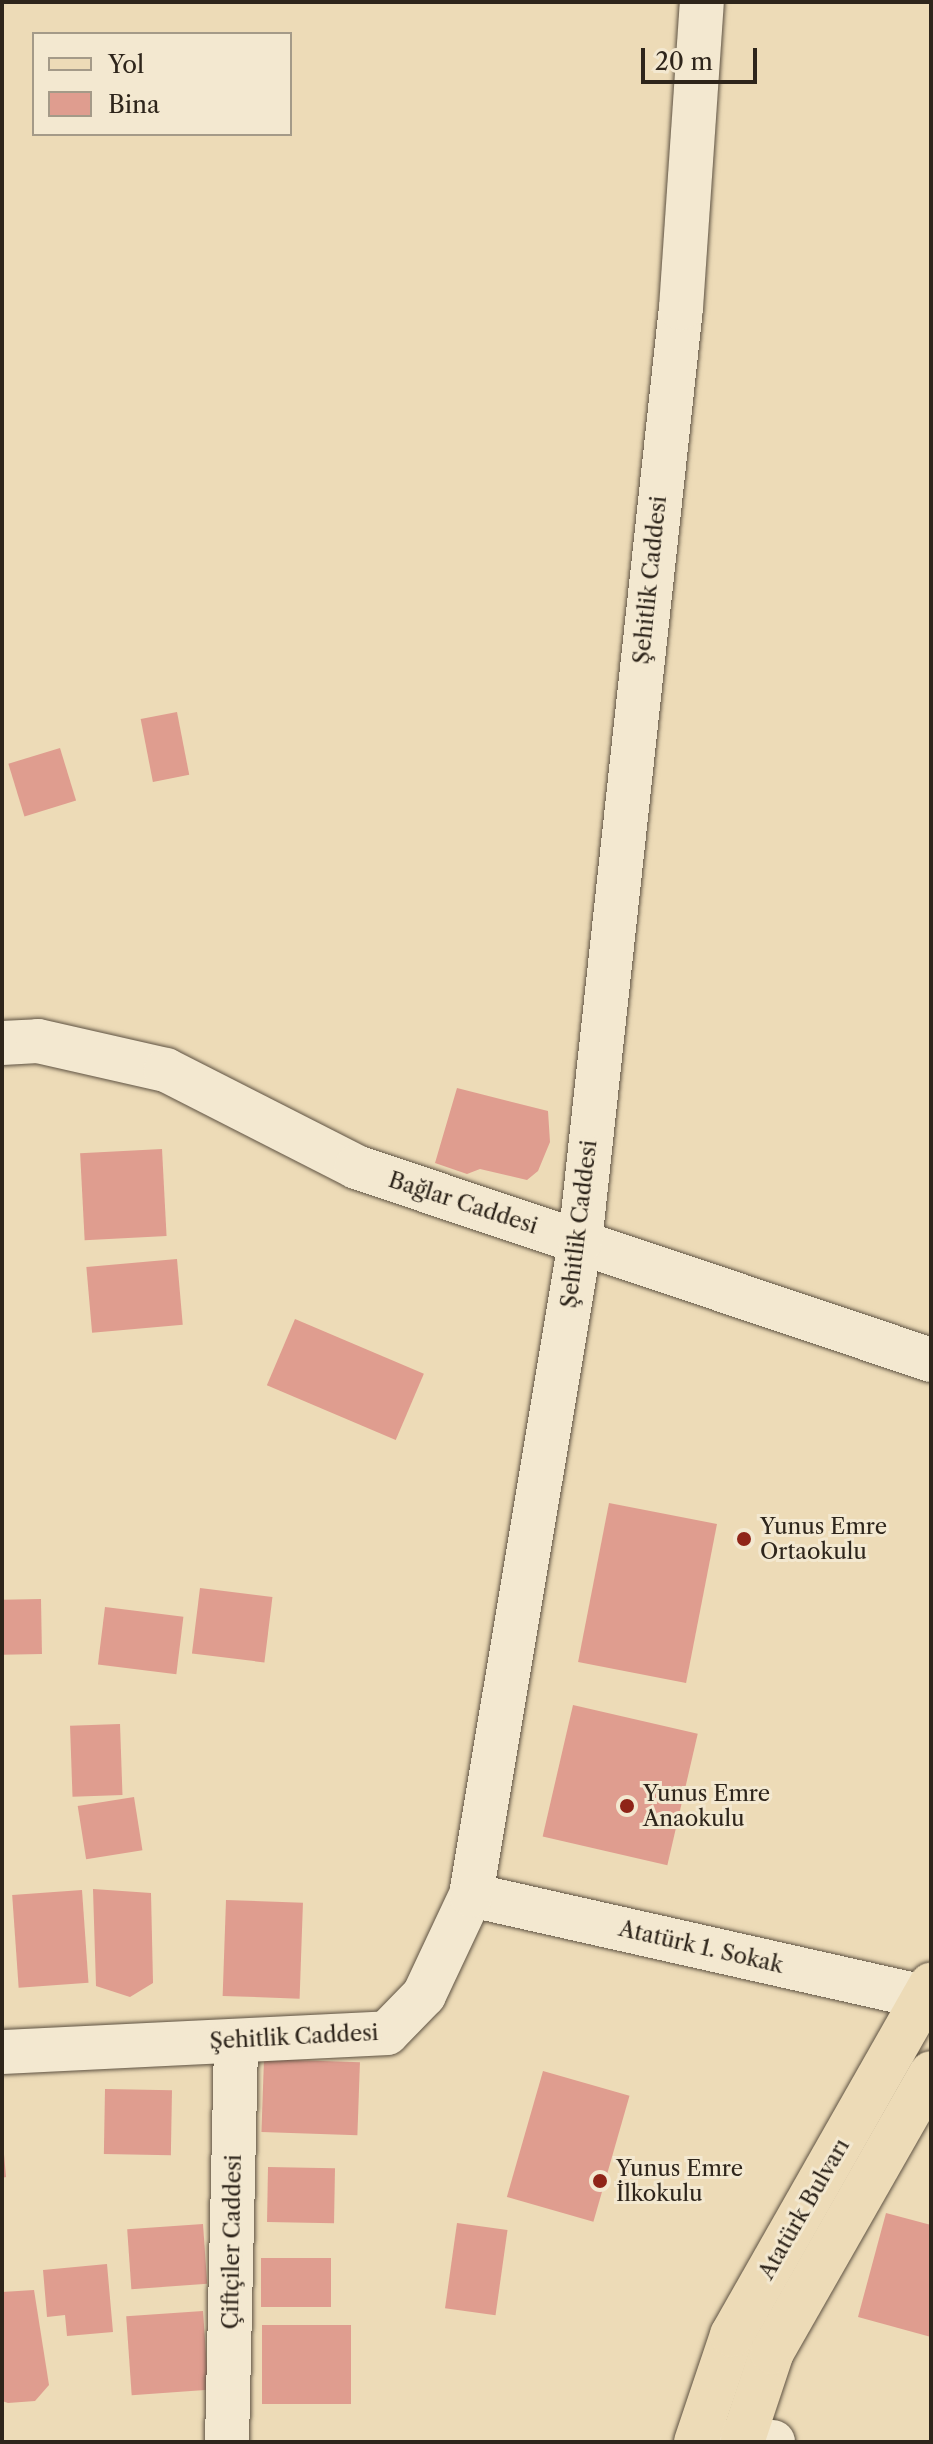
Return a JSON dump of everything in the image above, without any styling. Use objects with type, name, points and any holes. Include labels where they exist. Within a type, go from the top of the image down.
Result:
[{"type":"main road","name":"Atatürk Bulvarı","points":[[696,2442],[732,2335],[928,1994]]},
{"type":"main road","name":"Atatürk Bulvarı","points":[[745,2441],[772,2352],[931,2073]]},
{"type":"street","name":"Şehitlik Caddesi","points":[[2,2052],[387,2033],[424,1995],[471,1895],[580,1242],[681,308],[702,2]]},
{"type":"street","name":"Bağlar Caddesi","points":[[2,1043],[38,1041],[166,1070],[356,1167],[931,1360]]},
{"type":"street","name":"Atatürk 1. Sokak","points":[[471,1895],[928,1994]]},
{"type":"street","name":"Çiftçiler Caddesi","points":[[227,2442],[236,2041]]},
{"type":"building","points":[[177,712],[189,775],[153,782],[141,719]]},
{"type":"building","points":[[60,748],[76,801],[24,816],[8,764]]},
{"type":"building","points":[[457,1088],[548,1111],[550,1142],[538,1171],[527,1180],[480,1169],[467,1174],[435,1163]]},
{"type":"building","points":[[162,1149],[167,1236],[85,1240],[80,1153]]},
{"type":"building","points":[[177,1259],[183,1325],[92,1333],[86,1267]]},
{"type":"building","points":[[295,1319],[424,1374],[396,1440],[267,1385]]},
{"type":"building","points":[[609,1503],[717,1524],[686,1683],[578,1662]]},
{"type":"building","points":[[200,1588],[272,1597],[264,1662],[192,1654]]},
{"type":"building","points":[[41,1599],[42,1654],[3,1655],[2,1600]]},
{"type":"building","points":[[105,1607],[183,1617],[176,1674],[98,1665]]},
{"type":"building","points":[[573,1705],[698,1734],[667,1865],[543,1837]]},
{"type":"building","points":[[120,1724],[122,1795],[73,1797],[70,1726]]},
{"type":"building","points":[[134,1797],[142,1850],[86,1859],[78,1806]]},
{"type":"building","points":[[93,1889],[151,1893],[153,1983],[130,1997],[96,1986]]},
{"type":"building","points":[[82,1890],[88,1983],[19,1988],[12,1895]]},
{"type":"building","points":[[226,1900],[303,1903],[300,1999],[223,1996]]},
{"type":"building","points":[[264,2059],[360,2062],[357,2135],[261,2132]]},
{"type":"building","points":[[543,2071],[630,2096],[593,2222],[507,2197]]},
{"type":"building","points":[[105,2089],[172,2090],[171,2155],[104,2154]]},
{"type":"building","points":[[2,2155],[6,2177],[2,2178]]},
{"type":"building","points":[[268,2167],[335,2168],[334,2223],[267,2222]]},
{"type":"building","points":[[886,2213],[931,2225],[931,2337],[858,2317]]},
{"type":"building","points":[[457,2223],[508,2230],[496,2315],[445,2308]]},
{"type":"building","points":[[203,2224],[207,2284],[131,2289],[127,2229]]},
{"type":"building","points":[[261,2258],[331,2258],[331,2307],[261,2307]]},
{"type":"building","points":[[107,2264],[113,2332],[67,2336],[65,2315],[47,2317],[43,2270]]},
{"type":"building","points":[[34,2290],[49,2385],[35,2401],[8,2403],[2,2401],[2,2292]]},
{"type":"building","points":[[203,2311],[209,2390],[132,2395],[126,2316]]},
{"type":"building","points":[[262,2325],[351,2325],[351,2404],[262,2404]]},
{"type":"place","name":"Yunus Emre Ortaokulu","points":[[744,1539]]},
{"type":"place","name":"Yunus Emre Anaokulu","points":[[627,1806]]},
{"type":"place","name":"Yunus Emre İlkokulu","points":[[600,2181]]}]
